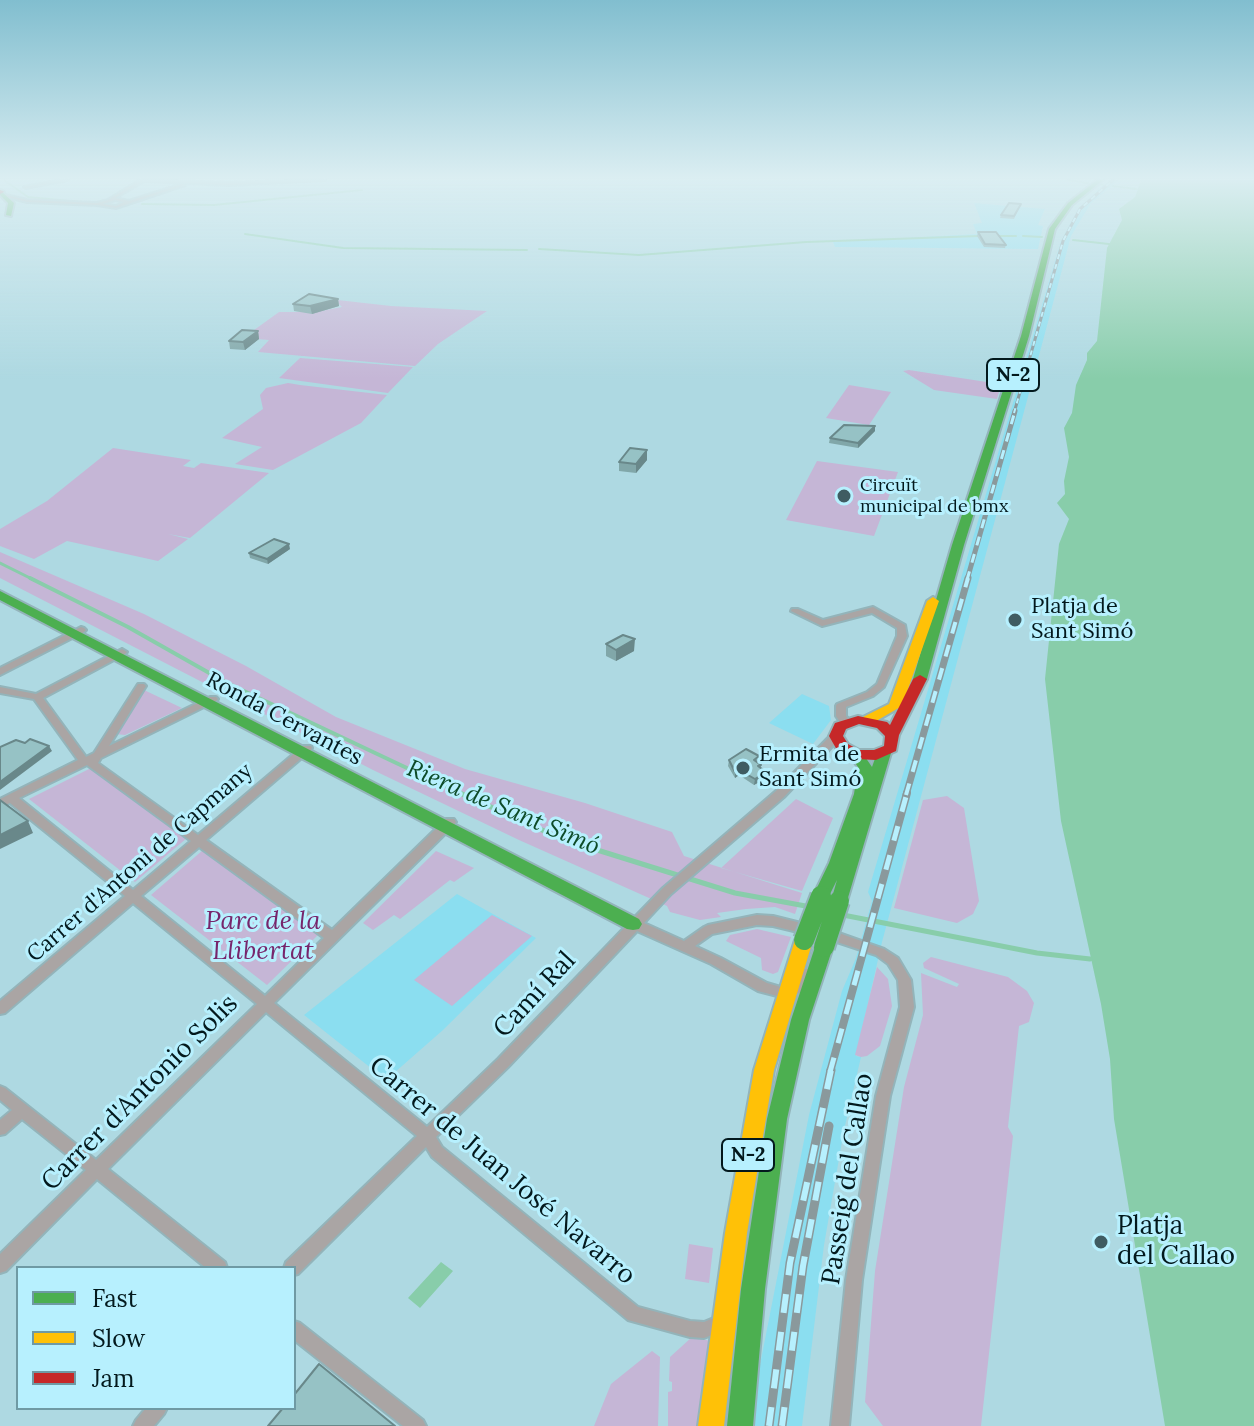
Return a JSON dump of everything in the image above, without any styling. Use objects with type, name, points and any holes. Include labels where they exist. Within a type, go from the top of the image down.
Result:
[{"type":"main road","name":"N-2","points":[[892,735],[919,682],[958,545],[1025,336],[1047,247]]},
{"type":"main road","name":"N-2","points":[[866,721],[895,706],[949,560],[958,545]]},
{"type":"main road","name":"Ronda Cervantes","points":[[1,596],[77,632],[633,924]]},
{"type":"main road","points":[[866,721],[882,725],[892,735],[894,742],[884,753],[852,752],[841,730],[866,721]]},
{"type":"main road","name":"N-2","points":[[831,898],[837,863],[862,794],[865,767],[852,752]]},
{"type":"main road","name":"N-2","points":[[711,1426],[751,1140],[764,1070],[785,993],[815,939],[857,844],[884,753]]},
{"type":"main road","name":"N-2","points":[[740,1426],[753,1289],[777,1119],[815,939]]},
{"type":"main road","points":[[777,1119],[772,1094],[792,1010],[785,993]]},
{"type":"street","name":"Camí Ral","points":[[294,1266],[503,1063],[633,924],[780,794],[788,782],[841,730],[841,706],[870,694],[881,685],[902,636],[902,627],[873,610],[822,623],[795,611]]},
{"type":"street","points":[[0,672],[77,632]]},
{"type":"street","points":[[0,690],[37,697],[119,654]]},
{"type":"street","points":[[141,686],[92,764],[332,937]]},
{"type":"street","points":[[37,697],[85,762]]},
{"type":"street","points":[[5,801],[209,701]]},
{"type":"street","name":"Carrer d'Antoni de Capmany","points":[[0,1009],[304,750]]},
{"type":"street","name":"Camí Ral","points":[[814,758],[827,752],[852,752]]},
{"type":"street","name":"Carrer de Juan José Navarro","points":[[5,801],[133,896],[428,1137],[429,1145],[437,1152],[634,1314],[690,1329],[715,1328],[725,1320]]},
{"type":"street","name":"Carrer d'Antonio Solis","points":[[0,1265],[447,825]]},
{"type":"street","points":[[684,948],[708,930],[757,920],[815,939]]},
{"type":"street","points":[[633,924],[716,961],[763,987],[785,993]]},
{"type":"street","name":"Passeig del Callao","points":[[815,939],[880,952],[899,969],[907,1007],[888,1072],[869,1174],[854,1280],[840,1426]]},
{"type":"street","points":[[0,1092],[216,1266]]},
{"type":"street","points":[[0,1129],[22,1110]]},
{"type":"street","points":[[296,1331],[417,1426]]},
{"type":"street","points":[[142,1426],[156,1410]]},
{"type":"shaded area","points":[[835,247],[1039,247],[1038,249]]},
{"type":"shaded area","points":[[1059,247],[1068,247],[882,942],[856,1056],[861,1057],[844,1130],[824,1245],[802,1426],[751,1426],[759,1370],[809,1115],[842,991],[856,958],[872,901],[868,892]]},
{"type":"shaded area","points":[[1254,247],[1254,1426],[1165,1426],[1114,1119],[1110,1059],[1101,1004],[1061,821],[1045,679],[1059,544],[1069,519],[1057,503],[1065,494],[1069,457],[1064,428],[1072,413],[1076,385],[1087,353],[1097,341],[1107,248]]},
{"type":"shaded area","points":[[802,694],[829,706],[831,720],[813,744],[769,723]]},
{"type":"shaded area","points":[[457,894],[536,938],[443,1030],[386,1080],[304,1015]]},
{"type":"shaded area","points":[[441,1262],[453,1271],[420,1308],[408,1298]]},
{"type":"green space","points":[[311,297],[391,306],[487,311],[438,344],[415,366],[258,352],[269,340],[243,338],[279,312],[316,312],[342,307],[337,302],[292,304]]},
{"type":"green space","points":[[300,358],[413,367],[388,393],[279,378]]},
{"type":"green space","points":[[903,371],[1001,385],[997,399],[934,390]]},
{"type":"green space","points":[[288,383],[387,395],[361,423],[273,470],[235,464],[262,447],[222,438],[263,409],[260,395],[266,388]]},
{"type":"green space","points":[[849,385],[891,392],[869,425],[826,418]]},
{"type":"green space","points":[[113,448],[191,460],[183,466],[194,468],[201,463],[269,473],[190,538],[168,534],[188,539],[158,561],[67,541],[34,559],[0,546],[0,529],[47,501]]},
{"type":"green space","name":"Circuït municipal de bmx","points":[[817,461],[898,472],[874,536],[786,520]]},
{"type":"green space","points":[[0,552],[144,614],[336,717],[465,769],[585,803],[672,832],[684,856],[802,893],[795,914],[775,907],[717,913],[721,917],[700,920],[670,912],[667,906],[373,770],[0,578]]},
{"type":"green space","points":[[144,690],[182,708],[125,735],[115,734]]},
{"type":"green space","name":"Parc de la Llibertat","points":[[91,768],[187,838],[135,882],[29,799]]},
{"type":"green space","points":[[947,796],[964,808],[979,901],[973,914],[957,923],[894,908],[923,800]]},
{"type":"green space","points":[[796,799],[833,818],[802,891],[721,868]]},
{"type":"green space","name":"Parc de la Llibertat","points":[[203,850],[319,934],[267,985],[151,895]]},
{"type":"green space","points":[[436,851],[474,868],[454,882],[450,880],[400,919],[394,915],[373,930],[363,923]]},
{"type":"green space","points":[[492,915],[532,936],[452,1006],[414,980]]},
{"type":"green space","points":[[757,929],[791,937],[778,972],[773,974],[762,970],[761,958],[726,941],[730,935]]},
{"type":"green space","points":[[931,957],[1008,977],[1027,991],[1034,1003],[1029,1022],[1019,1026],[1008,1127],[1013,1136],[981,1426],[883,1426],[865,1402],[875,1271],[904,1087],[923,1015],[921,973],[957,987],[959,984],[924,968],[923,963]]},
{"type":"green space","points":[[877,967],[888,979],[892,1006],[880,1046],[861,1057],[855,1055]]},
{"type":"green space","points":[[689,1244],[713,1248],[709,1283],[685,1279]]},
{"type":"green space","points":[[692,1337],[711,1341],[700,1426],[668,1426],[668,1392],[672,1391],[672,1382],[669,1381],[670,1357]]},
{"type":"green space","points":[[652,1351],[660,1357],[658,1426],[594,1426],[611,1384]]},
{"type":"building","points":[[309,294],[338,299],[310,306],[293,304]]},
{"type":"building","points":[[242,330],[258,331],[243,342],[229,341]]},
{"type":"building","points":[[844,425],[875,426],[858,443],[830,438]]},
{"type":"building","points":[[630,448],[647,450],[636,464],[619,462]]},
{"type":"building","points":[[274,539],[289,544],[267,559],[249,553]]},
{"type":"building","points":[[623,635],[635,639],[616,650],[606,644]]},
{"type":"building","points":[[30,739],[49,746],[0,782],[0,747],[16,740],[25,743]]},
{"type":"building","points":[[746,749],[759,756],[754,760],[766,772],[755,779],[739,770],[735,772],[729,760]]},
{"type":"building","points":[[0,800],[28,821],[0,835]]},
{"type":"building","points":[[319,1364],[395,1426],[268,1426],[281,1410],[296,1410],[296,1393]]},
{"type":"waterway","points":[[333,247],[527,250]]},
{"type":"waterway","points":[[539,249],[639,255],[748,247]]},
{"type":"waterway","name":"Riera de Sant Simó","points":[[0,563],[128,627],[227,683],[464,795]]},
{"type":"waterway","name":"Riera de Sant Simó","points":[[460,793],[562,839],[735,893],[811,907]]},
{"type":"waterway","name":"Riera de Sant Simó","points":[[843,915],[1037,953],[1090,959]]},
{"type":"railway","points":[[1014,413],[1061,247]]},
{"type":"railway","points":[[967,580],[1015,411]]},
{"type":"railway","points":[[906,795],[968,578]]},
{"type":"railway","points":[[830,1072],[907,793]]},
{"type":"railway","points":[[769,1426],[790,1263],[831,1070]]},
{"type":"railway","points":[[782,1426],[803,1266],[829,1126]]},
{"type":"traffic: fast","points":[[920,679],[958,545],[1025,336],[1048,247]]},
{"type":"traffic: fast","points":[[0,595],[633,924]]},
{"type":"traffic: fast","points":[[839,901],[884,753]]},
{"type":"traffic: fast","points":[[821,896],[837,863],[862,794],[865,767],[856,754]]},
{"type":"traffic: fast","points":[[804,940],[821,896]]},
{"type":"traffic: fast","points":[[824,947],[839,901]]},
{"type":"traffic: fast","points":[[740,1426],[753,1289],[777,1119],[800,1020],[824,947]]},
{"type":"traffic: slow","points":[[866,721],[895,706],[933,601]]},
{"type":"traffic: slow","points":[[711,1426],[736,1233],[764,1070],[804,940]]},
{"type":"traffic: jam","points":[[892,735],[882,725],[858,720],[840,726],[836,736],[842,747],[856,754],[876,755],[891,748],[892,735],[920,679]]},
{"type":"place","name":"Circuït municipal de bmx","points":[[844,496]]},
{"type":"place","name":"Platja de Sant Simó","points":[[1015,620]]},
{"type":"place","name":"Ermita de Sant Simó","points":[[743,768]]},
{"type":"place","name":"Platja del Callao","points":[[1101,1242]]}]
